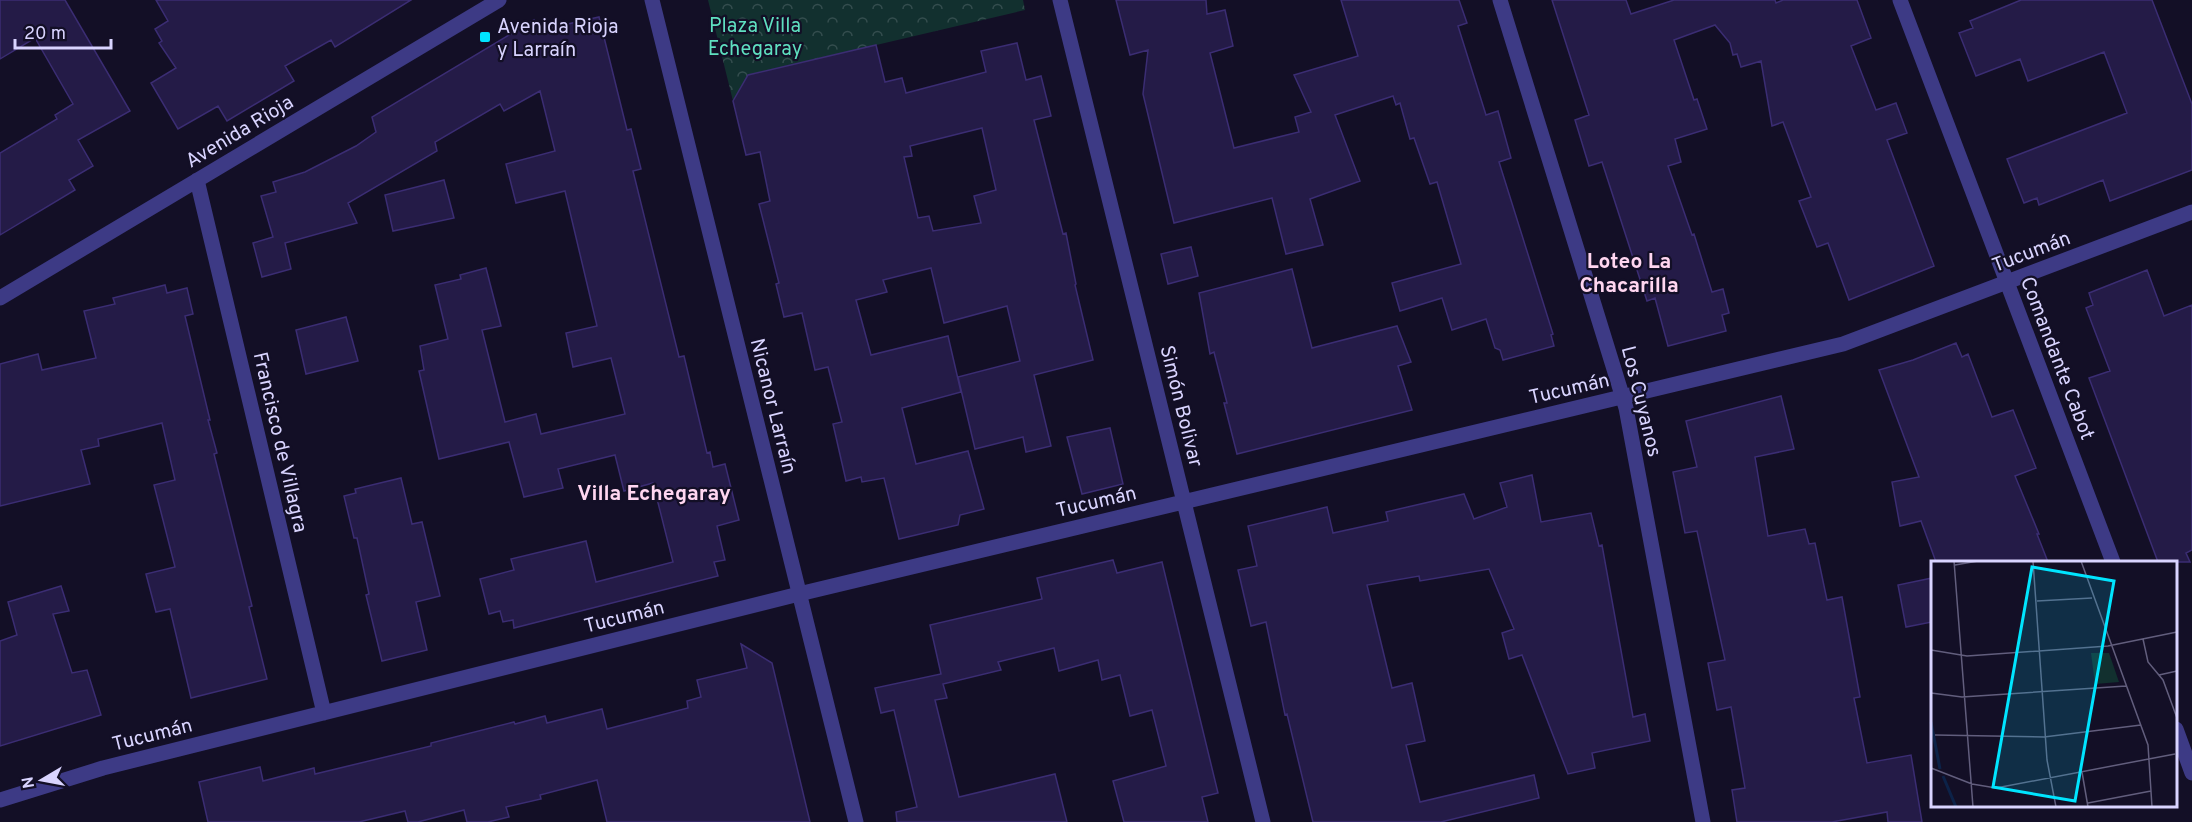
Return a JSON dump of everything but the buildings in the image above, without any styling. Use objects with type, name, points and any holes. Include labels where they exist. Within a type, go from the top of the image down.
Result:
[{"type":"street","name":"Avenida Rioja","points":[[0,298],[499,0]]},
{"type":"street","name":"Nicanor Larraín","points":[[652,0],[856,822]]},
{"type":"street","name":"Simón Bolivar","points":[[1060,0],[1263,822]]},
{"type":"street","name":"Los Cuyanos","points":[[1500,0],[1623,397],[1703,822]]},
{"type":"street","name":"Comandante Cabot","points":[[1900,0],[2113,561]]},
{"type":"street","name":"Francisco de Villagra","points":[[197,180],[324,713]]},
{"type":"street","name":"Tucumán","points":[[0,800],[103,768],[799,594],[1844,344],[2192,212]]},
{"type":"street","points":[[2177,734],[2192,772]]},
{"type":"green space","name":"Plaza Villa Echegaray","points":[[708,0],[1023,0],[1025,10],[748,75],[733,101]]},
{"type":"place","name":"Avenida Rioja y Larraín","points":[[485,37]]},
{"type":"district","name":"Loteo La Chacarilla","points":[[1629,273]]},
{"type":"district","name":"Villa Echegaray","points":[[654,493]]}]
